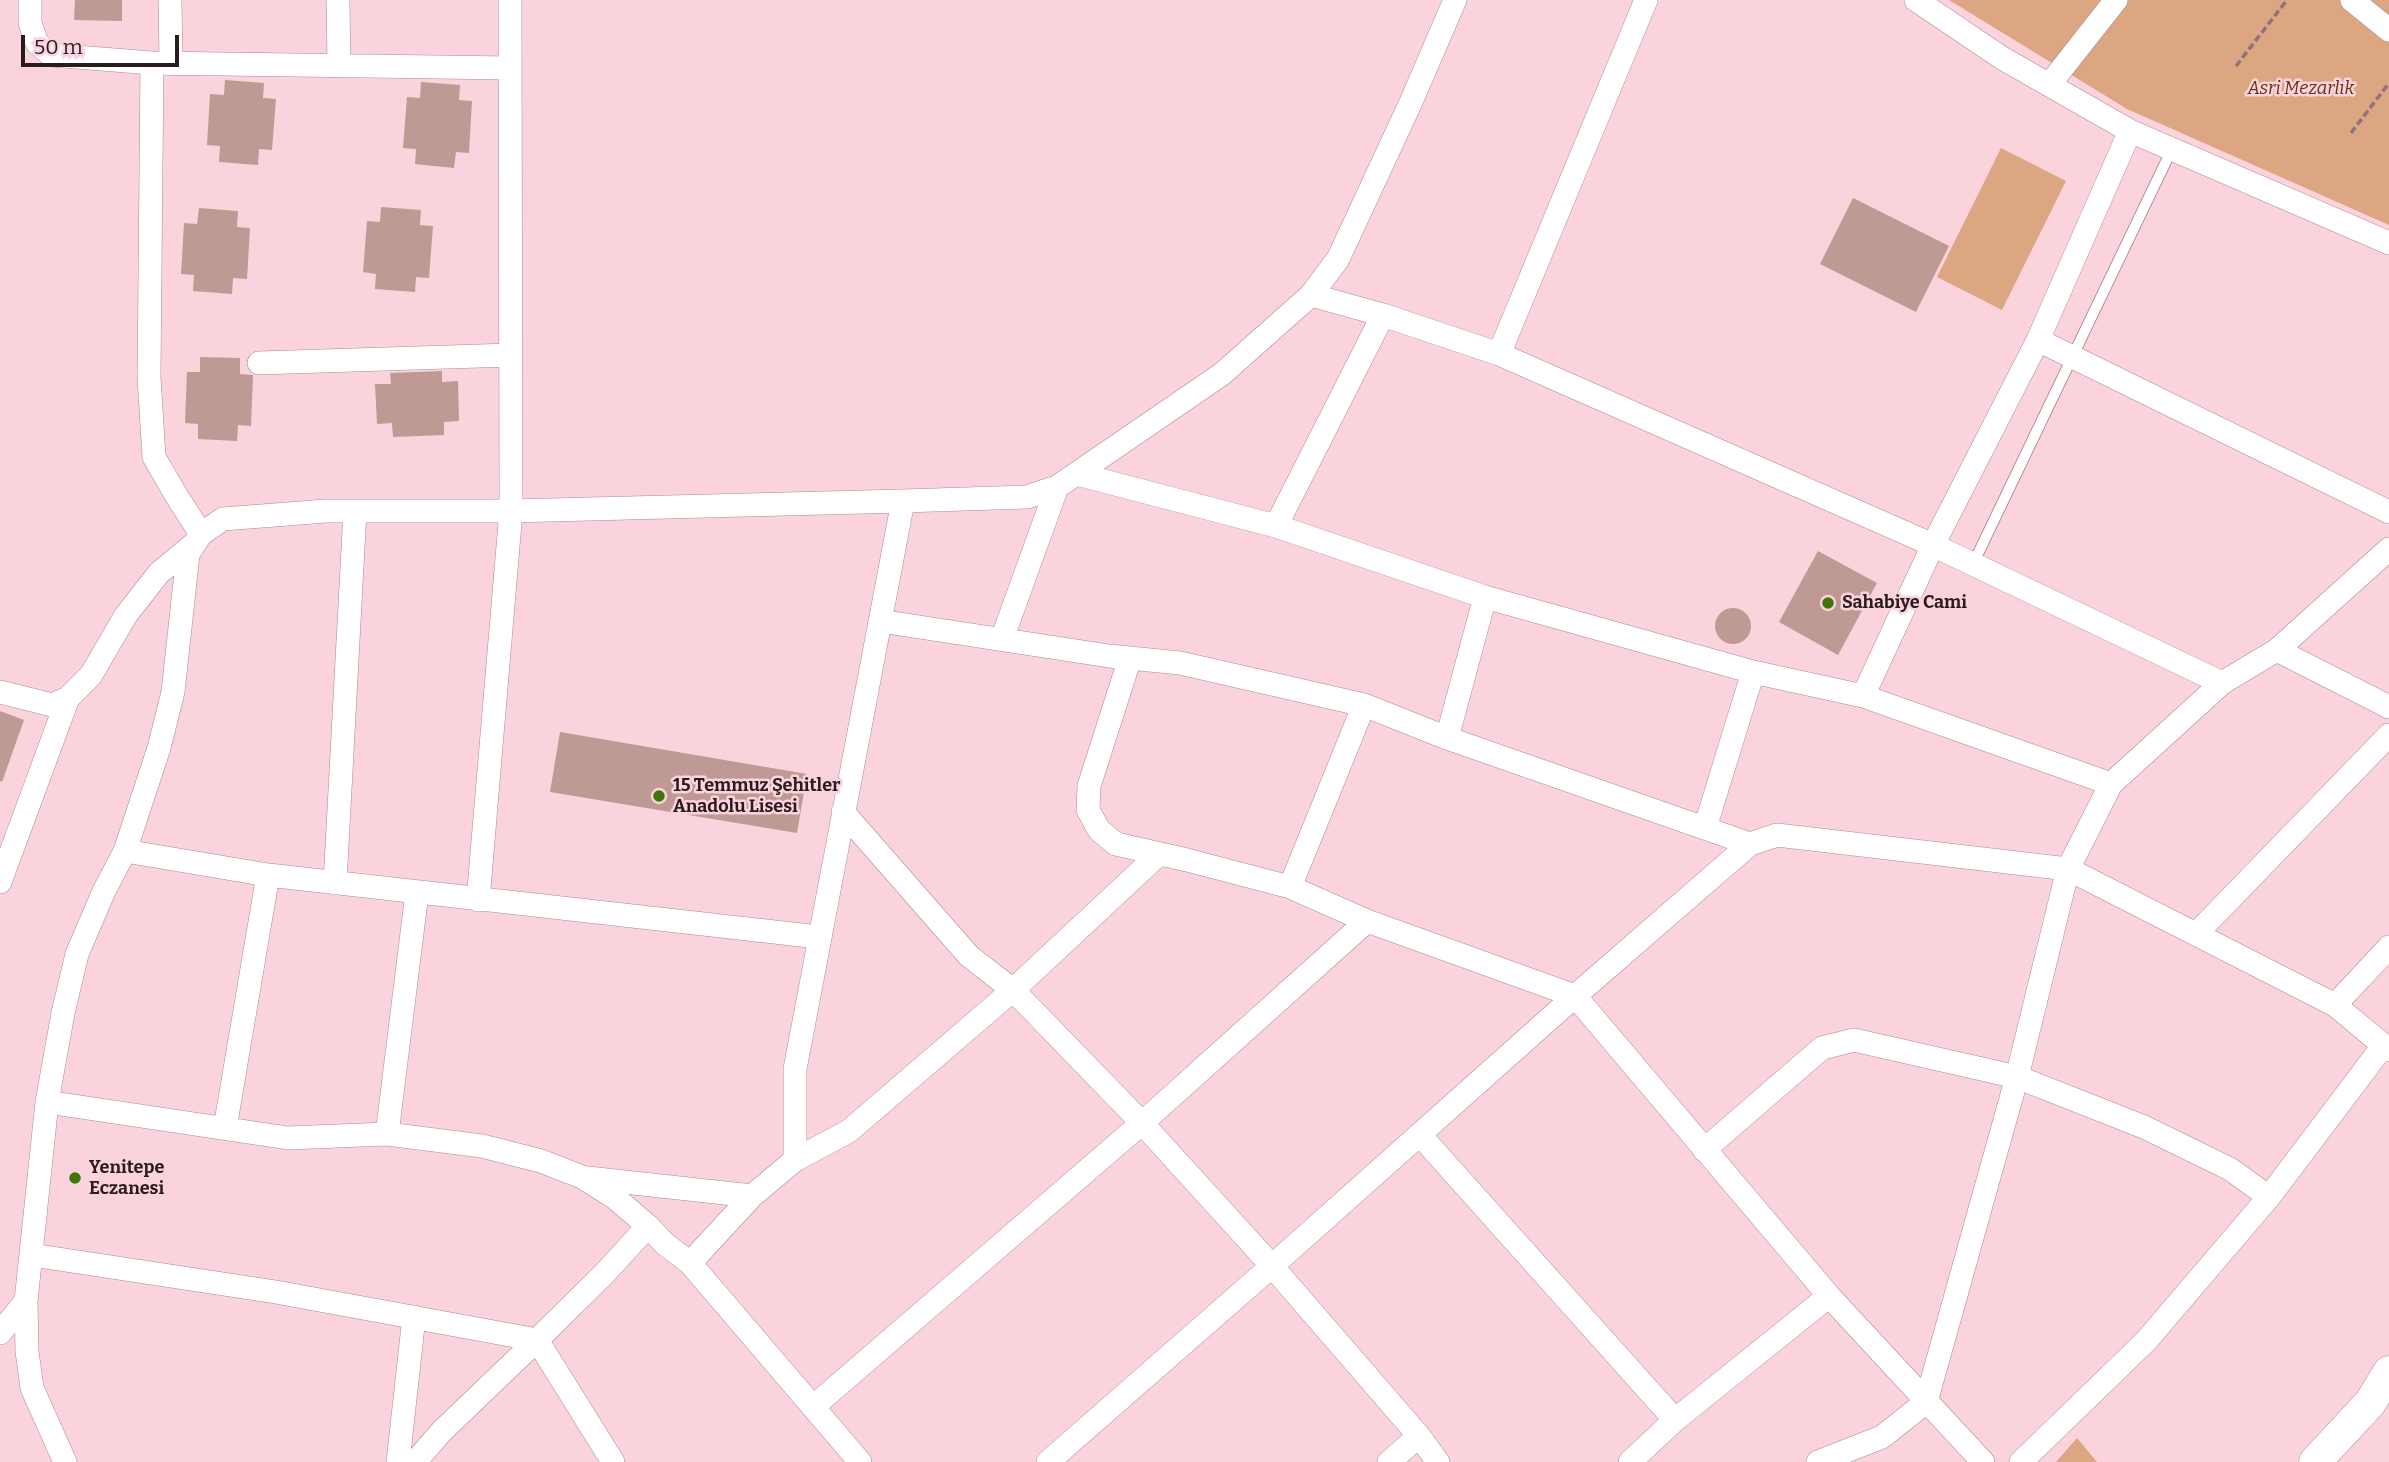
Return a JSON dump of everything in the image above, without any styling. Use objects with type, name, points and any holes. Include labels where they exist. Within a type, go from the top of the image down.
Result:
[{"type":"main road","points":[[2315,1462],[2370,1403],[2389,1372]]},
{"type":"street","points":[[30,0],[30,23],[37,43],[51,55],[161,64],[510,68]]},
{"type":"street","points":[[170,0],[161,64],[149,377],[154,457],[198,539]]},
{"type":"street","points":[[338,0],[339,66]]},
{"type":"street","points":[[478,900],[511,511],[510,0]]},
{"type":"street","points":[[0,692],[52,705],[68,698],[91,675],[126,615],[159,573],[223,519],[326,511],[511,511],[1027,497],[1057,487],[1222,374],[1311,295],[1338,259],[1455,0]]},
{"type":"street","points":[[1499,354],[1646,0]]},
{"type":"street","points":[[1916,0],[2002,58],[2130,131],[2389,243]]},
{"type":"street","points":[[2049,85],[2116,0]]},
{"type":"street","points":[[2352,0],[2389,30]]},
{"type":"street","points":[[1863,696],[1933,545],[2038,340],[2130,131]]},
{"type":"street","points":[[1311,295],[1383,315],[1499,354],[1933,545],[2222,683]]},
{"type":"street","points":[[1276,526],[1383,315]]},
{"type":"street","points":[[2038,340],[2389,512]]},
{"type":"street","points":[[259,363],[511,355]]},
{"type":"street","points":[[1077,474],[1276,526],[1485,597],[1753,672],[1863,696],[2111,784]]},
{"type":"street","points":[[1002,639],[1057,487]]},
{"type":"street","points":[[795,1160],[795,1069],[903,501]]},
{"type":"street","points":[[335,883],[355,511]]},
{"type":"street","points":[[65,1462],[32,1388],[27,1351],[26,1301],[47,1102],[77,954],[104,891],[125,851],[159,748],[173,692],[188,554],[198,539]]},
{"type":"street","points":[[1818,1462],[1882,1437],[1926,1402],[2017,1077],[2068,869],[2111,784],[2222,683],[2277,650],[2389,549]]},
{"type":"street","points":[[1447,738],[1485,597]]},
{"type":"street","points":[[880,621],[1180,663],[1364,705],[1447,738],[1751,844]]},
{"type":"street","points":[[2277,650],[2389,707]]},
{"type":"street","points":[[1130,658],[1089,786],[1088,810],[1099,830],[1116,844],[1290,887],[1367,921],[1575,996],[1829,1296],[1983,1462]]},
{"type":"street","points":[[1706,828],[1753,672]]},
{"type":"street","points":[[0,882],[68,698]]},
{"type":"street","points":[[1290,887],[1364,705]]},
{"type":"street","points":[[2196,934],[2389,735]]},
{"type":"street","points":[[843,812],[969,956],[1013,990],[1142,1123],[1272,1266],[1419,1436],[1438,1462]]},
{"type":"street","points":[[1048,1462],[1751,844],[1777,835],[2068,869],[2335,1005],[2386,1048],[2269,1197],[2146,1341],[2021,1462]]},
{"type":"street","points":[[125,851],[268,875],[819,937]]},
{"type":"street","points":[[690,1263],[751,1196],[795,1160],[849,1130],[1013,990],[1159,854]]},
{"type":"street","points":[[225,1128],[268,875]]},
{"type":"street","points":[[387,1134],[417,893]]},
{"type":"street","points":[[814,1406],[1142,1123],[1367,921]]},
{"type":"street","points":[[2335,1005],[2389,947]]},
{"type":"street","points":[[1704,1150],[1822,1048],[1854,1040],[2017,1077],[2144,1127],[2230,1169],[2269,1197]]},
{"type":"street","points":[[47,1102],[288,1138],[387,1134],[482,1146],[541,1161],[582,1177],[614,1197],[648,1226],[664,1244],[690,1263],[860,1462]]},
{"type":"street","points":[[1420,1135],[1675,1420]]},
{"type":"street","points":[[582,1177],[751,1196]]},
{"type":"street","points":[[415,1462],[442,1431],[605,1273],[648,1226]]},
{"type":"street","points":[[32,1255],[276,1292],[537,1340],[613,1462]]},
{"type":"street","points":[[1630,1462],[1675,1420],[1829,1296]]},
{"type":"street","points":[[0,1333],[26,1301]]},
{"type":"street","points":[[398,1462],[414,1317]]},
{"type":"street","points":[[1389,1462],[1419,1436]]},
{"type":"lane","points":[[1973,564],[2172,149]]},
{"type":"path","points":[[2236,66],[2287,0]]},
{"type":"path","points":[[2351,133],[2389,83]]},
{"type":"green space","name":"Asri Mezarlık","points":[[1949,0],[2389,0],[2389,225],[2127,109]]},
{"type":"green space","points":[[2001,148],[2066,181],[2002,310],[1937,277]]},
{"type":"green space","points":[[2077,1438],[2097,1462],[2056,1462]]},
{"type":"building","points":[[75,0],[122,0],[122,21],[74,20]]},
{"type":"building","points":[[225,80],[264,83],[263,98],[276,99],[272,150],[259,149],[258,165],[219,162],[220,146],[207,145],[210,94],[224,95]]},
{"type":"building","points":[[421,82],[460,85],[459,100],[472,101],[469,153],[456,152],[454,168],[415,164],[416,149],[403,148],[407,97],[420,98]]},
{"type":"building","points":[[1853,198],[1949,246],[1916,312],[1820,264]]},
{"type":"building","points":[[381,207],[421,210],[420,225],[433,226],[429,278],[416,277],[415,292],[375,289],[376,274],[363,272],[367,221],[380,222]]},
{"type":"building","points":[[199,208],[238,211],[237,227],[250,228],[247,279],[233,278],[232,294],[193,291],[194,275],[181,274],[184,223],[197,224]]},
{"type":"building","points":[[200,357],[240,358],[240,374],[253,375],[251,426],[238,425],[237,441],[198,439],[198,424],[185,423],[187,372],[200,372]]},
{"type":"building","points":[[442,371],[442,382],[458,381],[459,421],[444,422],[444,435],[393,437],[392,423],[377,424],[375,384],[391,384],[390,373]]},
{"type":"building","name":"Sahabiye Cami","points":[[1818,551],[1877,583],[1838,655],[1779,622]]},
{"type":"building","points":[[1733,608],[1746,613],[1751,626],[1746,639],[1733,644],[1720,639],[1715,626],[1720,613]]},
{"type":"building","points":[[0,711],[24,720],[2,782],[0,781]]},
{"type":"building","points":[[560,732],[807,774],[797,833],[550,792]]},
{"type":"place","name":"Sahabiye Cami","points":[[1828,603]]},
{"type":"place","name":"15 Temmuz Şehitler Anadolu Lisesi","points":[[659,796]]},
{"type":"place","name":"Yenitepe Eczanesi","points":[[75,1178]]}]
